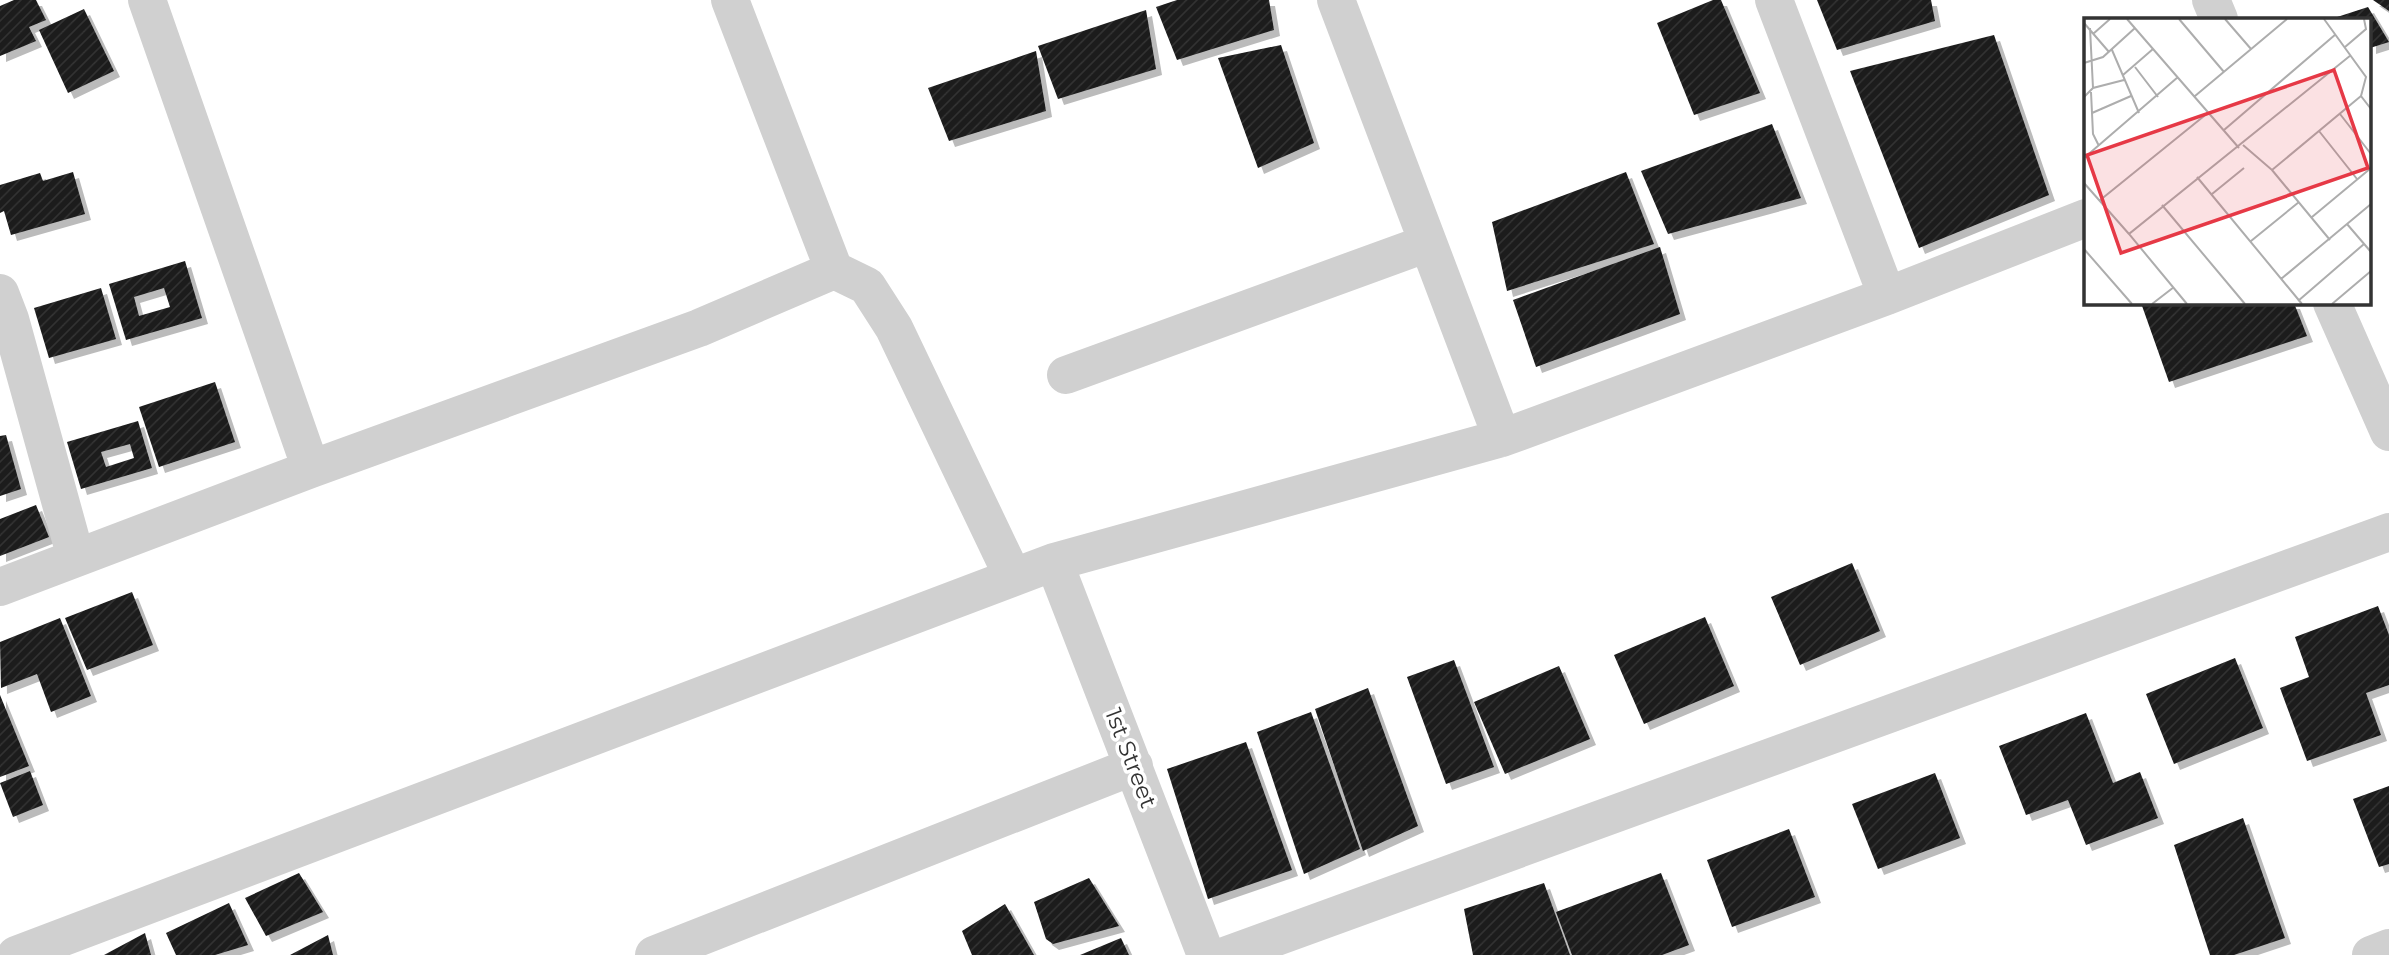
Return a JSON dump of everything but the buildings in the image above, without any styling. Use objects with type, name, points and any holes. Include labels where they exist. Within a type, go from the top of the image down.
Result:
[{"type":"street","points":[[146,0],[311,469]]},
{"type":"street","points":[[730,0],[834,270],[867,286],[894,328],[1013,577]]},
{"type":"street","points":[[1336,0],[1502,438]]},
{"type":"street","points":[[1774,0],[1887,296]]},
{"type":"street","points":[[2211,0],[2218,18]]},
{"type":"street","points":[[16,955],[1054,562],[1502,438],[1887,296],[2084,219]]},
{"type":"street","points":[[1066,375],[1428,243]]},
{"type":"street","points":[[0,587],[311,469],[699,328],[834,270]]},
{"type":"street","points":[[0,293],[10,319],[76,558]]},
{"type":"street","points":[[2332,304],[2389,432]]},
{"type":"street","points":[[1227,955],[2389,532]]},
{"type":"street","name":"1st Street","points":[[1054,562],[1206,955]]},
{"type":"street","points":[[654,955],[1134,766]]},
{"type":"street","points":[[2371,955],[2389,948]]}]
